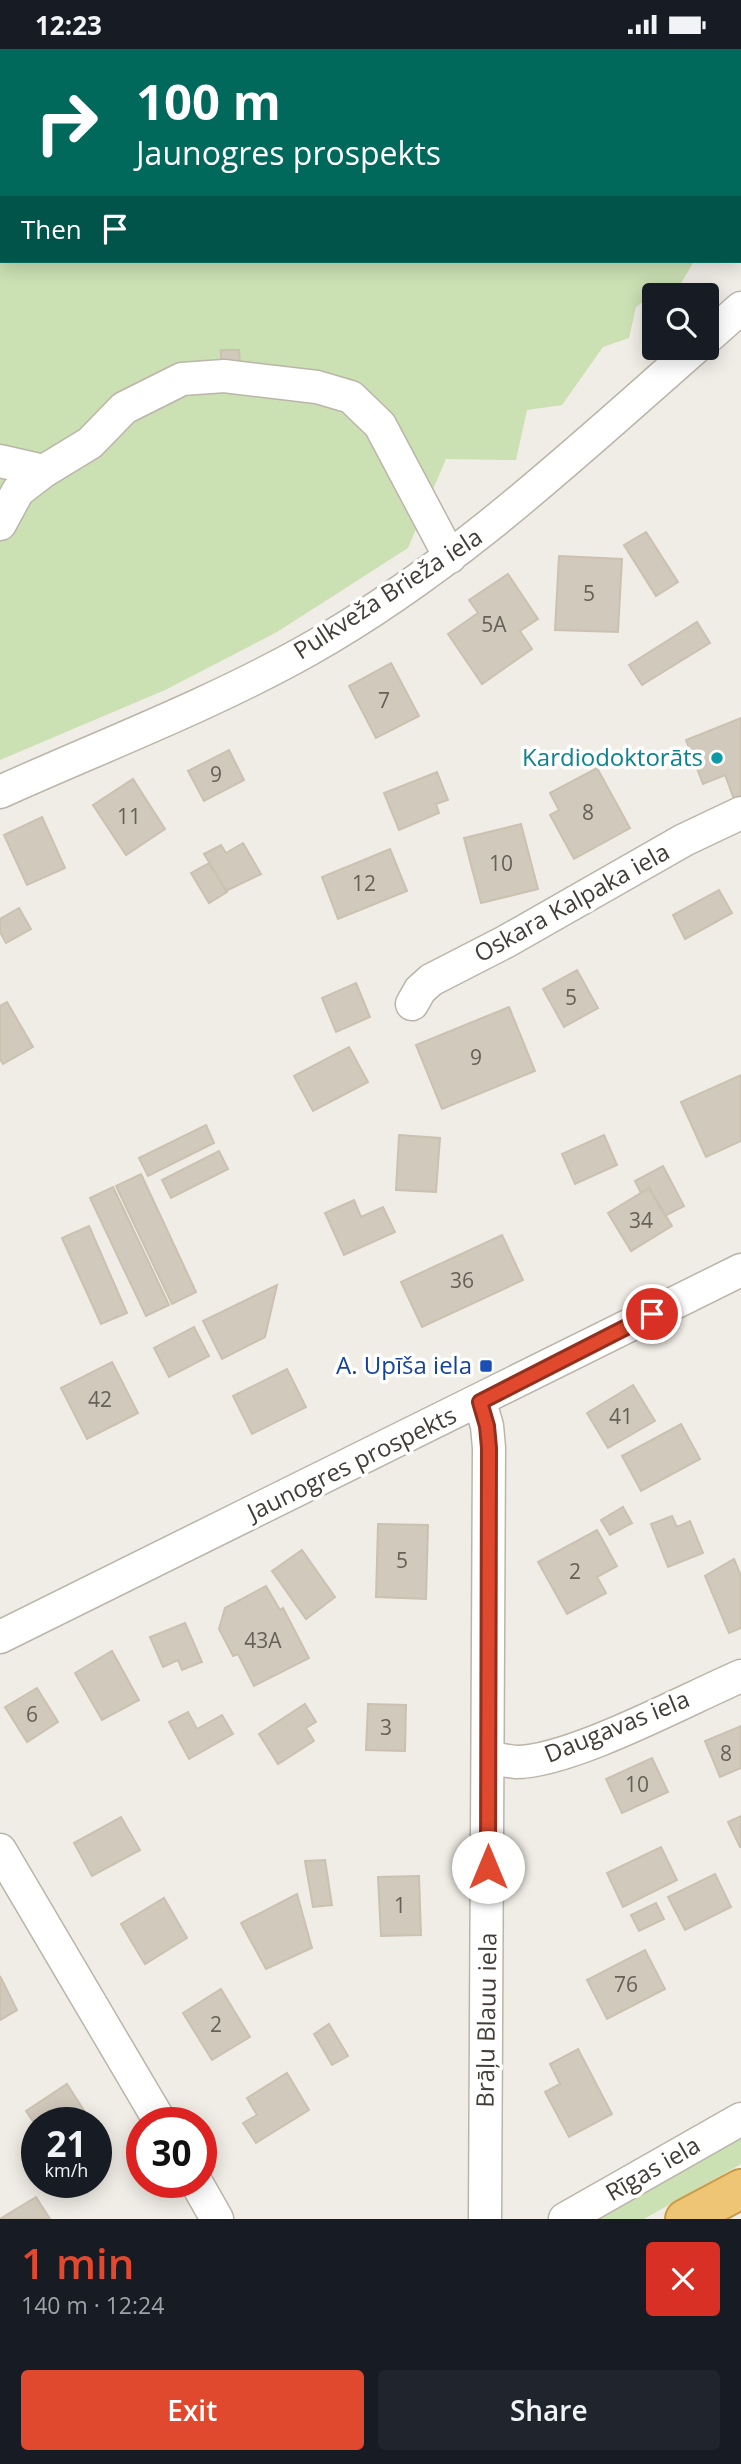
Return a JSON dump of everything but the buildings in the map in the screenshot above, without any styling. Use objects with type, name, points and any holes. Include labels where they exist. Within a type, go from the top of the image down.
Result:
[{"type":"highway","points":[[685,2219],[741,2189]]},
{"type":"street","points":[[719,327],[741,308]]},
{"type":"street","name":"Pulkveža Brieža iela","points":[[0,792],[230,689],[307,650],[450,557],[542,482],[681,360]]},
{"type":"street","points":[[0,524],[18,491],[44,471],[90,443],[124,408],[182,379],[224,376],[317,387],[351,397],[380,425],[450,557]]},
{"type":"street","points":[[0,461],[44,471]]},
{"type":"street","name":"Oskara Kalpaka iela","points":[[412,1004],[420,990],[431,980],[505,942],[684,840],[741,814]]},
{"type":"street","name":"Jaunogres prospekts","points":[[0,1637],[741,1271]]},
{"type":"street","name":"Brāļu Blauu iela","points":[[480,1402],[487,1426],[489,1448],[485,2219]]},
{"type":"street","name":"Daugavas iela","points":[[489,1758],[516,1762],[545,1758],[615,1731],[741,1676]]},
{"type":"street","points":[[0,1850],[152,2107]]},
{"type":"street","name":"Rīgas iela","points":[[565,2219],[741,2119]]},
{"type":"street","points":[[205,2198],[217,2219]]},
{"type":"green space","points":[[0,263],[693,263],[681,283],[642,283],[642,302],[636,307],[629,338],[603,347],[562,405],[527,410],[516,460],[446,459],[408,548],[277,632],[165,690],[0,760]]},
{"type":"green space","points":[[741,2131],[741,2164],[644,2219],[585,2219]]},
{"type":"place","name":"Kardiodoktorāts","points":[[717,758]]},
{"type":"place","name":"A. Upīša iela","points":[[486,1366]]},
{"type":"route","points":[[488,1867],[489,1448],[487,1426],[480,1402],[652,1314]]}]
